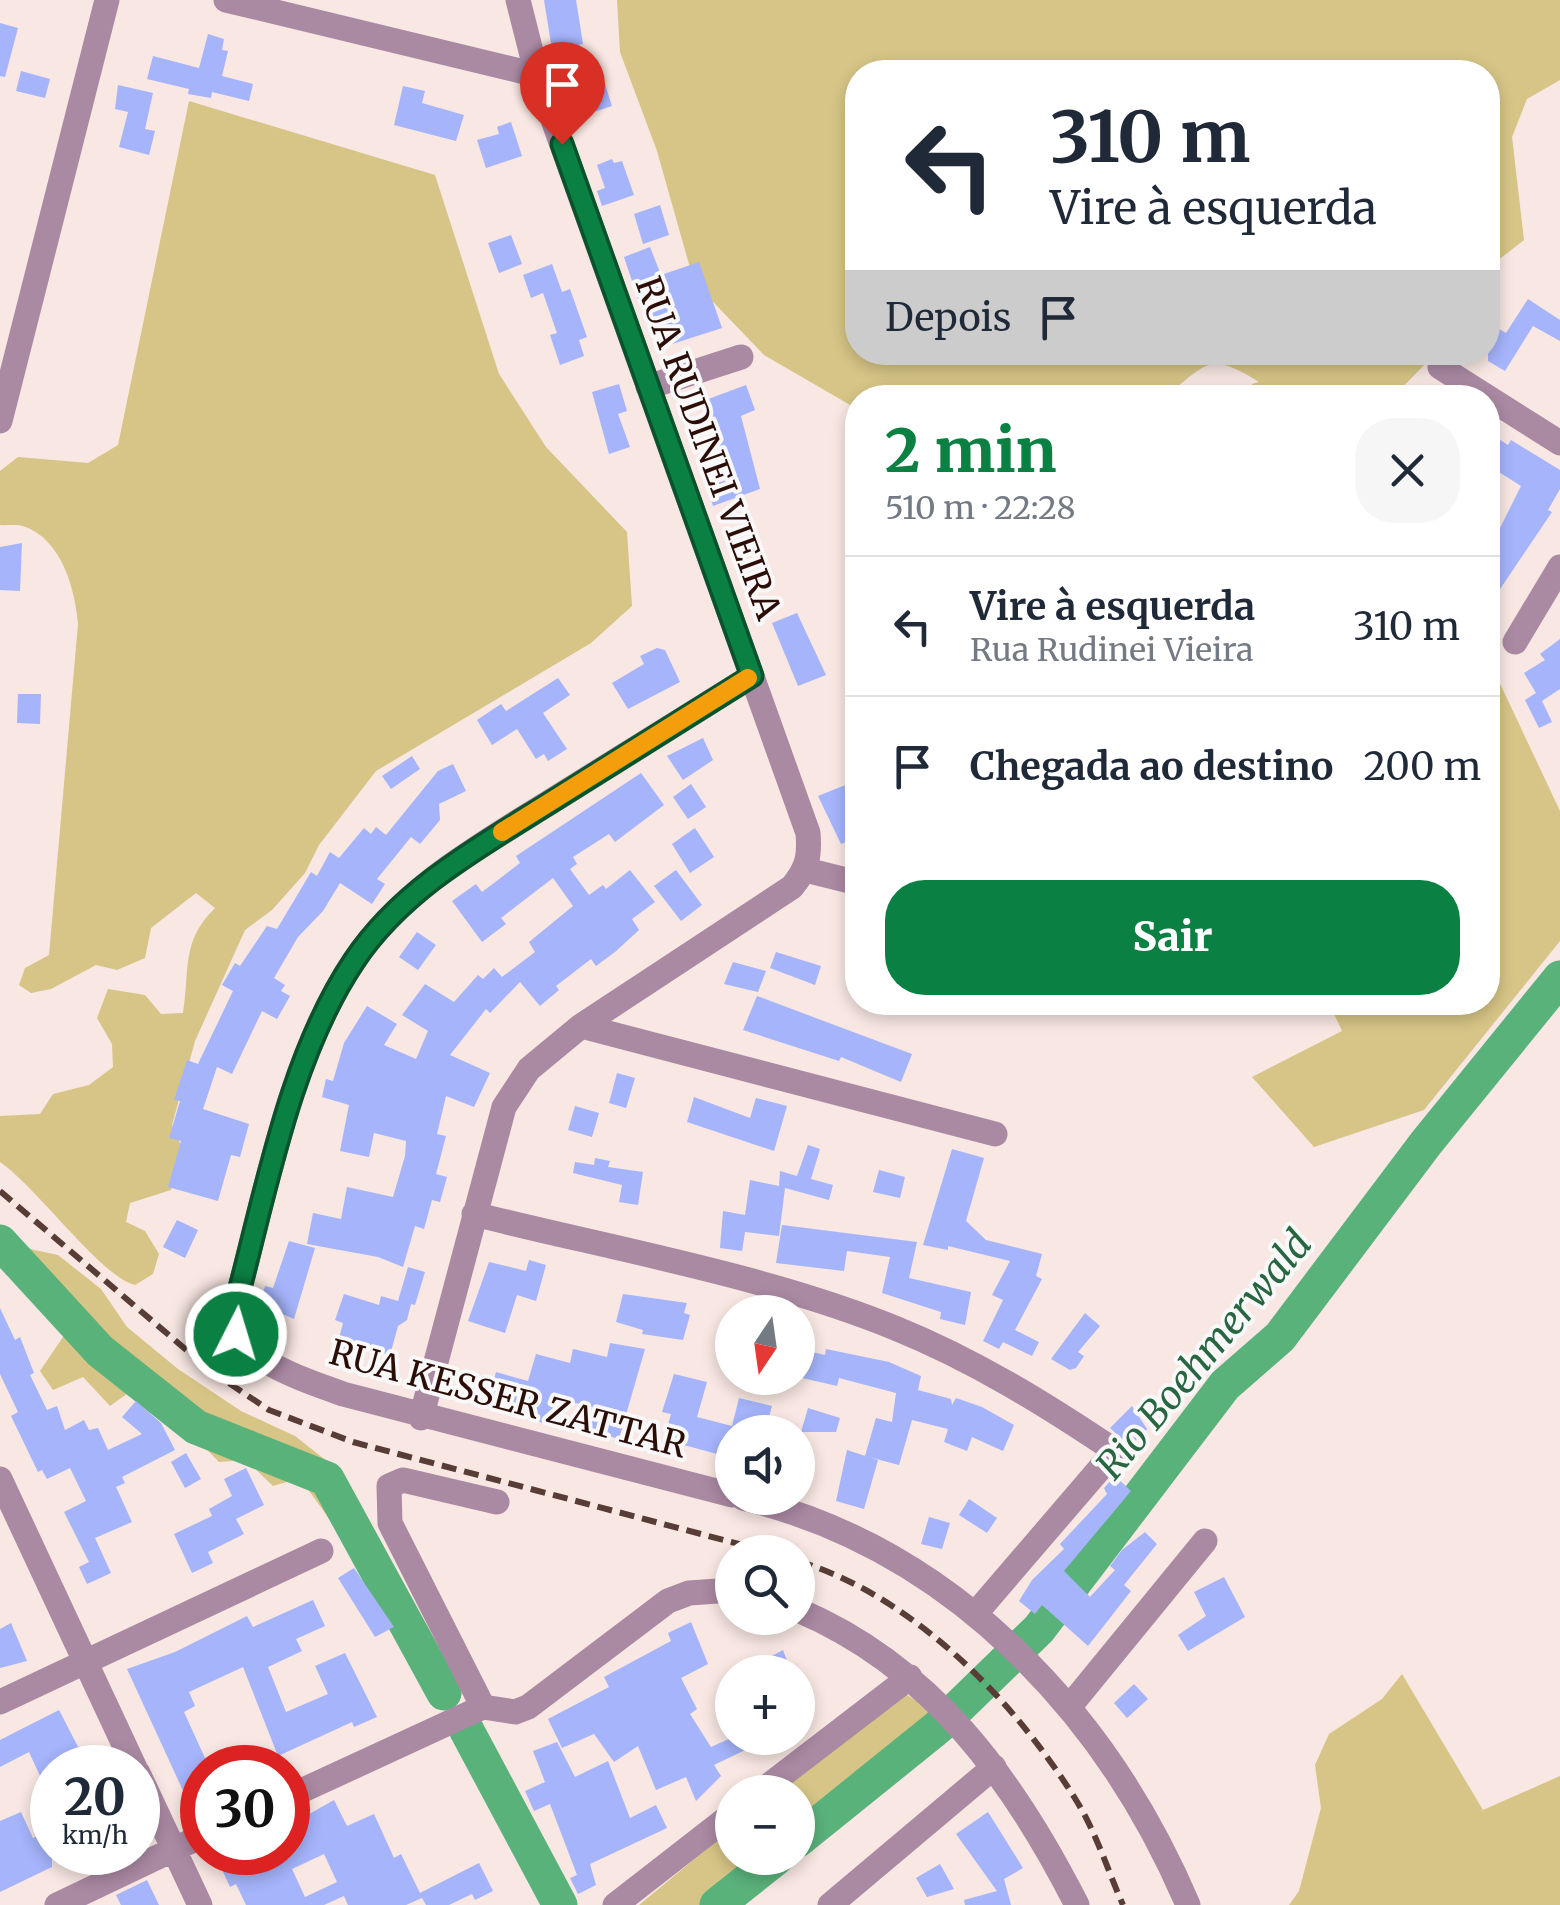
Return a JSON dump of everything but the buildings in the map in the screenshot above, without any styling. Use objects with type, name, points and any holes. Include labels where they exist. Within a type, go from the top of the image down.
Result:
[{"type":"street","points":[[0,421],[107,0]]},
{"type":"street","points":[[226,0],[323,11],[537,75]]},
{"type":"street","name":"RUA RUDINEI VIEIRA","points":[[518,0],[537,75],[808,834],[806,870]]},
{"type":"street","points":[[648,387],[742,356]]},
{"type":"street","points":[[1440,367],[1468,385]]},
{"type":"street","points":[[1500,405],[1560,443]]},
{"type":"street","points":[[1516,642],[1560,567]]},
{"type":"street","name":"RUA KESSER ZATTAR","points":[[715,1491],[421,1418],[292,1374],[255,1354],[236,1334],[232,1318],[296,1086],[328,1006],[356,958],[402,906],[451,866],[752,676]]},
{"type":"street","points":[[421,1418],[494,1138],[516,1087],[550,1049],[792,887],[806,870],[845,880]]},
{"type":"street","points":[[581,1026],[995,1134]]},
{"type":"street","points":[[474,1214],[789,1293],[893,1327],[1000,1379],[1115,1452],[976,1613]]},
{"type":"street","points":[[0,1480],[124,1745]]},
{"type":"street","points":[[483,1707],[395,1534],[386,1496],[388,1486],[404,1480],[498,1502]]},
{"type":"street","points":[[802,1515],[872,1545],[976,1613],[1031,1663],[1070,1706],[1148,1821],[1188,1905]]},
{"type":"street","points":[[1070,1706],[1205,1542]]},
{"type":"street","points":[[0,1702],[321,1551]]},
{"type":"street","points":[[310,1787],[483,1707],[515,1712],[528,1707],[668,1601],[689,1593],[715,1591]]},
{"type":"street","points":[[815,1619],[859,1641],[910,1677],[952,1715],[1036,1828],[1076,1905]]},
{"type":"street","points":[[782,1775],[910,1677]]},
{"type":"street","points":[[832,1904],[994,1767]]},
{"type":"street","points":[[160,1821],[200,1905]]},
{"type":"street","points":[[615,1905],[715,1827]]},
{"type":"street","points":[[58,1905],[180,1846]]},
{"type":"shaded area","points":[[617,0],[1560,0],[1560,80],[1527,99],[1512,137],[1524,240],[1500,259],[1500,60],[845,60],[845,365],[1212,365],[1180,385],[845,385],[845,402],[764,355],[694,282],[657,151],[620,52]]},
{"type":"shaded area","points":[[189,101],[435,175],[499,374],[546,447],[627,532],[632,606],[591,643],[376,771],[319,845],[305,873],[272,910],[245,930],[195,1041],[172,1125],[182,1147],[171,1190],[130,1203],[126,1222],[145,1231],[159,1254],[153,1274],[135,1285],[105,1266],[0,1162],[0,1116],[40,1114],[53,1094],[89,1085],[113,1067],[112,1044],[97,1018],[108,989],[145,995],[161,1014],[183,1013],[192,944],[215,908],[196,893],[151,928],[145,958],[117,970],[96,965],[51,989],[31,993],[19,985],[25,968],[49,955],[78,624],[70,581],[57,553],[48,542],[23,526],[0,525],[0,471],[18,457],[88,463],[118,445]]},
{"type":"shaded area","points":[[1222,365],[1424,365],[1405,385],[1252,385],[1259,382]]},
{"type":"shaded area","points":[[1500,684],[1560,811],[1560,941],[1424,1110],[1314,1147],[1252,1077],[1342,1031],[1335,1015],[1500,1015]]},
{"type":"shaded area","points":[[0,1227],[21,1247],[58,1255],[101,1289],[127,1327],[178,1369],[241,1411],[295,1436],[342,1473],[447,1678],[428,1678],[375,1583],[300,1478],[273,1486],[246,1460],[219,1462],[168,1410],[135,1388],[110,1406],[83,1377],[53,1390],[40,1371],[65,1334],[48,1305],[29,1298],[18,1278],[0,1264]]},
{"type":"shaded area","points":[[1402,1674],[1483,1810],[1560,1776],[1560,1905],[1289,1905],[1299,1891],[1321,1808],[1315,1765],[1329,1734],[1382,1699]]},
{"type":"shaded area","points":[[907,1695],[920,1703],[947,1735],[945,1744],[815,1845],[815,1775],[799,1775]]},
{"type":"shaded area","points":[[715,1842],[715,1875],[777,1875],[738,1905],[639,1905]]},
{"type":"waterway","name":"Rio Boehmerwald","points":[[815,1826],[938,1727],[1039,1629],[1225,1385],[1280,1337],[1426,1143],[1560,978]]},
{"type":"waterway","points":[[0,1242],[100,1351],[196,1427],[327,1479],[444,1693]]},
{"type":"waterway","points":[[466,1729],[560,1905]]},
{"type":"waterway","name":"Rio Boehmerwald","points":[[717,1905],[755,1875]]},
{"type":"railway","points":[[0,1191],[211,1371],[269,1410],[353,1442],[715,1538]]},
{"type":"railway","points":[[815,1567],[881,1599],[920,1626],[957,1656],[1023,1725],[1076,1800],[1123,1905]]},
{"type":"slow traffic","points":[[502,832],[748,678]]},
{"type":"route","points":[[236,1334],[232,1318],[296,1086],[328,1006],[356,958],[402,906],[451,866],[752,676],[562,144]]}]
